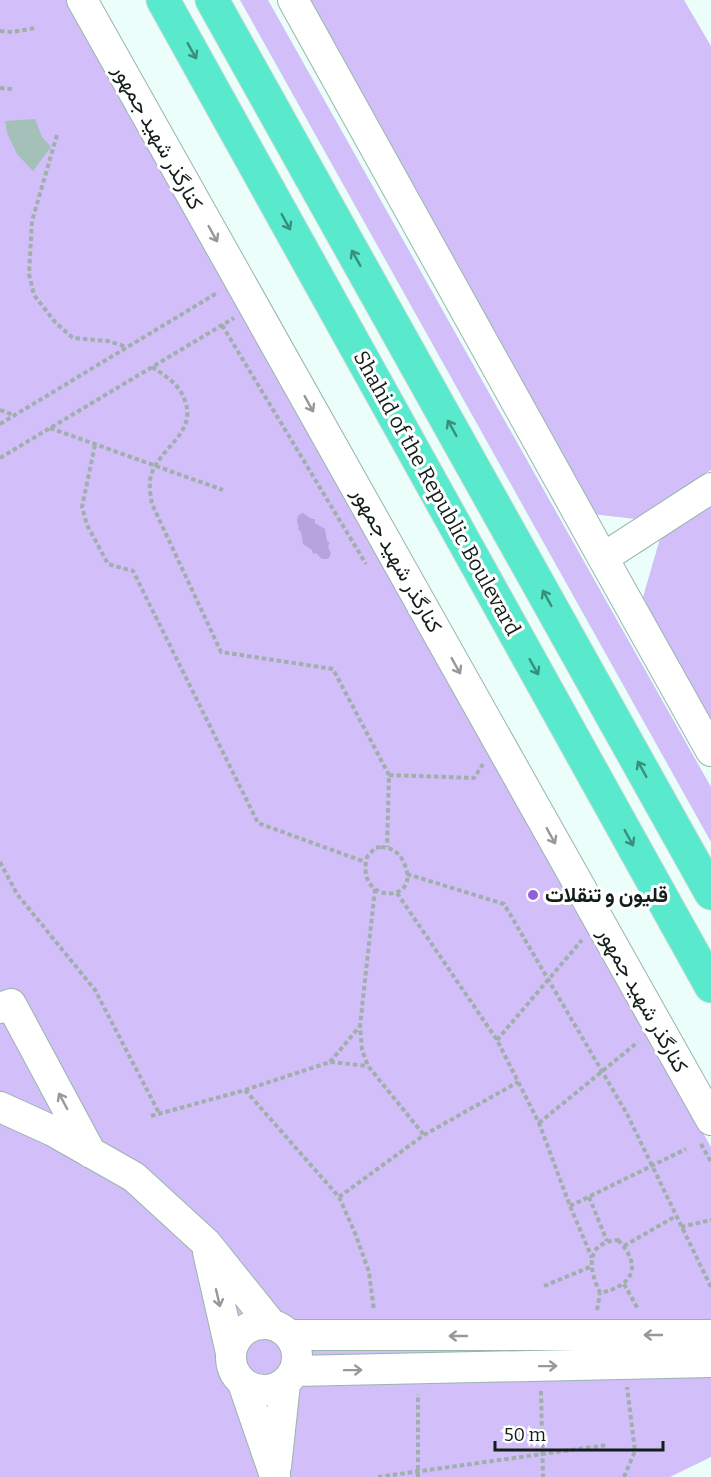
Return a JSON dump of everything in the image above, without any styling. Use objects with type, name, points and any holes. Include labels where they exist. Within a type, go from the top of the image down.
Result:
[{"type":"highway","name":"Shahid of the Republic Boulevard","points":[[163,0],[711,986]]},
{"type":"highway","name":"Shahid of the Republic Boulevard","points":[[212,0],[711,893]]},
{"type":"street","name":"کنارگذر شهید جمهور","points":[[82,0],[711,1120]]},
{"type":"street","points":[[293,0],[711,751]]},
{"type":"street","points":[[603,558],[711,488]]},
{"type":"street","points":[[0,1008],[11,1004],[91,1153]]},
{"type":"street","points":[[1,1105],[134,1178],[206,1243],[298,1352],[290,1377],[275,1477]]},
{"type":"street","points":[[206,1243],[231,1353],[231,1365],[243,1383],[253,1389],[264,1391],[275,1389],[290,1377],[711,1362]]},
{"type":"street","points":[[231,1353],[240,1334],[260,1323],[280,1330],[711,1335]]},
{"type":"street","points":[[243,1383],[275,1477]]},
{"type":"path","points":[[0,31],[12,32],[35,28]]},
{"type":"path","points":[[0,88],[12,89]]},
{"type":"path","points":[[57,135],[32,221],[29,274],[34,295],[55,322],[73,338],[108,341],[128,347]]},
{"type":"path","points":[[0,424],[239,280]]},
{"type":"path","points":[[0,458],[254,306]]},
{"type":"path","points":[[152,367],[171,379],[183,393],[189,413],[186,429],[166,450],[156,466],[150,481],[152,504],[221,652],[333,669],[389,775],[387,847]]},
{"type":"path","points":[[0,410],[15,415]]},
{"type":"path","points":[[49,428],[223,490]]},
{"type":"path","points":[[95,445],[82,507],[87,525],[108,564],[133,571],[258,823],[365,862]]},
{"type":"path","points":[[389,775],[474,778],[499,742]]},
{"type":"path","points":[[387,847],[400,857],[407,874],[405,885],[397,893],[385,894],[375,889],[368,879],[365,862],[367,857],[375,848],[387,847]]},
{"type":"path","points":[[0,862],[17,894],[95,990],[159,1113]]},
{"type":"path","points":[[407,874],[504,904],[627,1114],[711,1287]]},
{"type":"path","points":[[375,889],[360,1026],[362,1050],[368,1066],[424,1135]]},
{"type":"path","points":[[397,893],[497,1040],[539,1123],[592,1258]]},
{"type":"path","points":[[497,1040],[598,920]]},
{"type":"path","points":[[539,1123],[658,1025]]},
{"type":"path","points":[[330,1062],[360,1026]]},
{"type":"path","points":[[151,1116],[245,1090],[330,1062],[368,1066]]},
{"type":"path","points":[[339,1197],[424,1135],[518,1082]]},
{"type":"path","points":[[245,1090],[339,1197],[369,1272],[375,1318]]},
{"type":"path","points":[[570,1206],[686,1149]]},
{"type":"path","points":[[589,1197],[607,1241]]},
{"type":"path","points":[[624,1246],[676,1216]]},
{"type":"path","points":[[681,1227],[711,1220]]},
{"type":"path","points":[[597,1312],[600,1293],[590,1266],[592,1258],[595,1251],[607,1241],[618,1240],[624,1246],[632,1265],[630,1277],[615,1289],[600,1293]]},
{"type":"path","points":[[544,1286],[590,1266]]},
{"type":"path","points":[[624,1284],[639,1311]]},
{"type":"path","points":[[624,1477],[635,1451],[626,1379]]},
{"type":"path","points":[[541,1381],[543,1477]]},
{"type":"path","points":[[418,1384],[418,1477]]},
{"type":"path","points":[[378,1477],[607,1445]]},
{"type":"shaded area","points":[[0,0],[66,0],[711,1147],[711,1457],[670,1477],[0,1477]]},
{"type":"shaded area","points":[[240,0],[268,0],[711,787],[711,842]]},
{"type":"shaded area","points":[[307,0],[684,0],[711,46],[711,470],[635,519],[592,514]]},
{"type":"shaded area","points":[[711,503],[711,728],[641,604],[661,535]]},
{"type":"shaded area","points":[[303,513],[315,519],[315,523],[325,529],[327,541],[330,543],[328,546],[331,554],[328,559],[322,559],[316,553],[313,554],[312,550],[303,544],[297,521],[299,515]]},
{"type":"building","points":[[35,119],[42,137],[51,147],[33,171],[17,154],[7,133],[5,121]]},
{"type":"place","name":"قلیون و تنقلات","points":[[533,895]]}]
